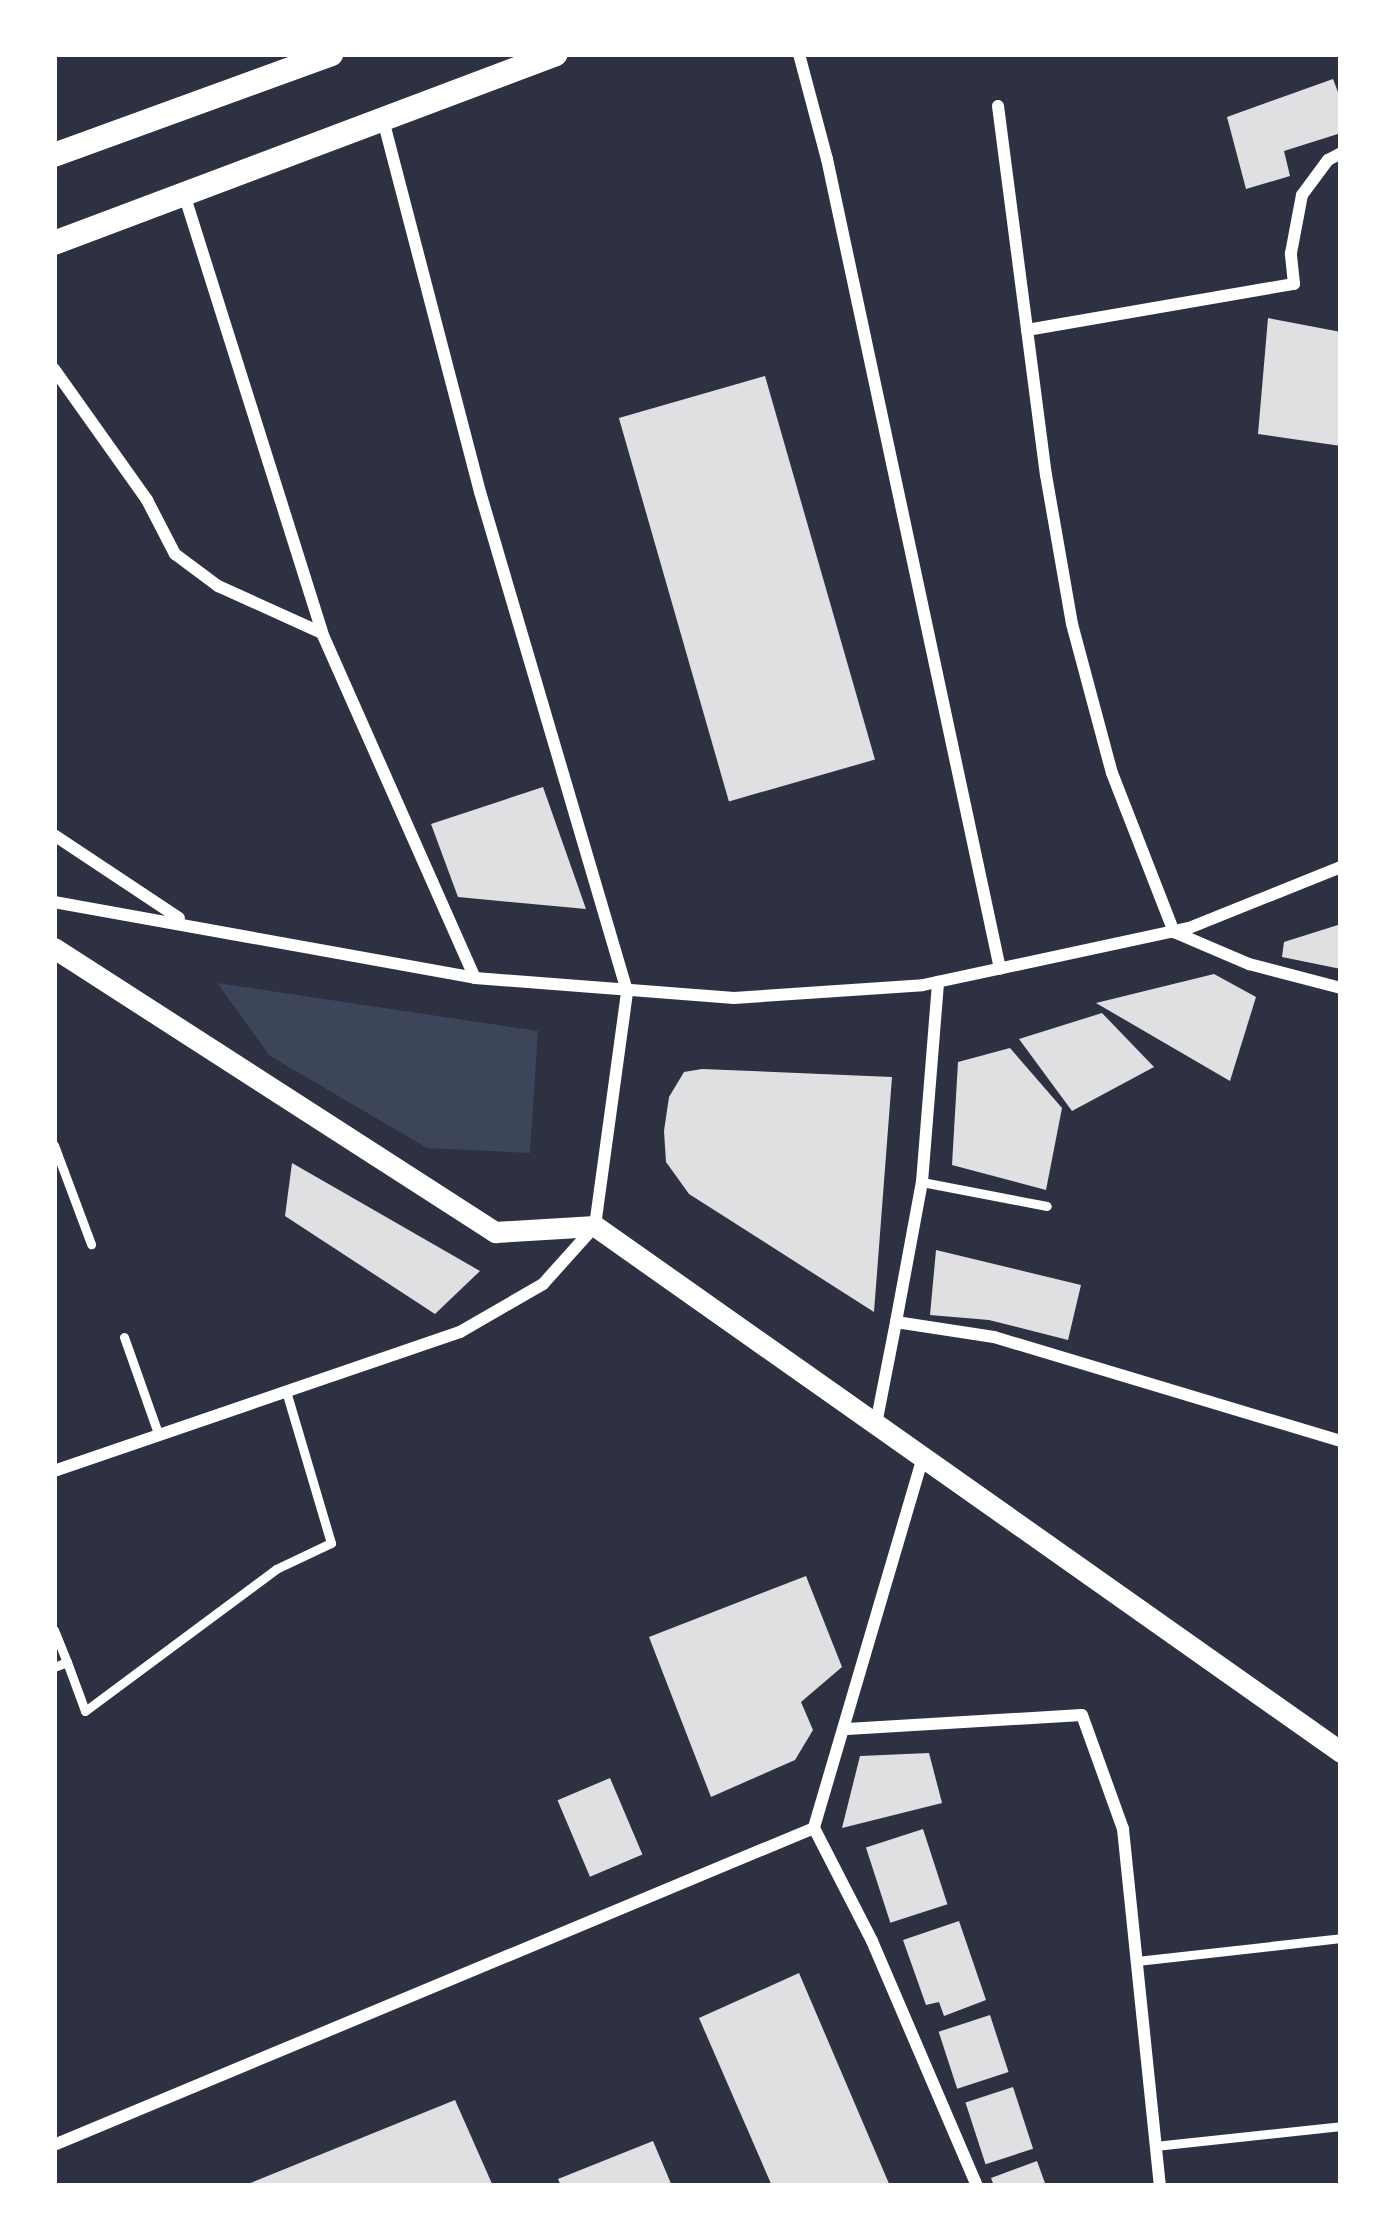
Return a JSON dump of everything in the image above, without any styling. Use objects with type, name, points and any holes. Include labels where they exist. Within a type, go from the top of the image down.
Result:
[{"type":"main road","points":[[54,155],[331,54]]},
{"type":"main road","points":[[54,243],[556,54]]},
{"type":"street","points":[[799,54],[827,159],[1000,969]]},
{"type":"street","points":[[998,106],[1072,624],[1112,773],[1174,932],[1249,964],[1341,988]]},
{"type":"street","points":[[54,1471],[460,1332],[543,1284],[595,1226],[627,992],[480,491],[383,119]]},
{"type":"street","points":[[1027,330],[1294,284],[1291,253],[1302,195],[1328,160],[1341,153]]},
{"type":"street","points":[[184,194],[322,633],[476,978]]},
{"type":"street","points":[[54,369],[147,500],[176,554],[218,586],[322,633]]},
{"type":"street","points":[[54,835],[185,922]]},
{"type":"street","points":[[54,902],[476,978],[734,998],[938,982],[1174,932],[1341,867]]},
{"type":"street","points":[[54,948],[495,1232],[595,1226],[1341,1752]]},
{"type":"street","points":[[876,1424],[922,1182],[938,982]]},
{"type":"street","points":[[896,1322],[994,1337],[1341,1441]]},
{"type":"street","points":[[923,1457],[847,1730],[814,1828],[872,1941],[977,2186]]},
{"type":"street","points":[[847,1730],[1082,1715],[1123,1829],[1160,2186]]},
{"type":"street","points":[[54,2145],[814,1828]]},
{"type":"lane","points":[[54,1144],[91,1244]]},
{"type":"lane","points":[[922,1182],[1047,1206]]},
{"type":"lane","points":[[124,1336],[158,1433]]},
{"type":"lane","points":[[54,1630],[85,1711],[276,1570],[331,1543],[286,1390]]},
{"type":"lane","points":[[54,1667],[67,1662]]},
{"type":"lane","points":[[1137,1960],[1341,1938]]},
{"type":"lane","points":[[1155,2146],[1341,2126]]},
{"type":"shaded area","points":[[217,983],[538,1031],[530,1153],[427,1148],[270,1056]]},
{"type":"building","points":[[1333,79],[1341,100],[1341,133],[1284,151],[1290,176],[1246,189],[1227,117]]},
{"type":"building","points":[[1268,318],[1341,332],[1341,446],[1258,434]]},
{"type":"building","points":[[765,376],[875,760],[729,801],[619,418]]},
{"type":"building","points":[[543,787],[586,909],[458,897],[431,824]]},
{"type":"building","points":[[1341,924],[1341,969],[1282,957],[1284,942]]},
{"type":"building","points":[[1214,974],[1256,997],[1230,1081],[1096,1003]]},
{"type":"building","points":[[1102,1013],[1154,1067],[1072,1111],[1019,1039]]},
{"type":"building","points":[[1010,1048],[1062,1108],[1046,1190],[952,1165],[958,1062]]},
{"type":"building","points":[[684,1072],[892,1077],[874,1312],[689,1194],[666,1162],[669,1097]]},
{"type":"building","points":[[292,1163],[480,1271],[435,1314],[285,1216]]},
{"type":"building","points":[[936,1250],[1081,1285],[1068,1340],[989,1320],[930,1315]]},
{"type":"building","points":[[806,1576],[842,1667],[801,1702],[813,1730],[795,1760],[711,1797],[649,1637]]},
{"type":"building","points":[[929,1753],[942,1803],[842,1828],[860,1756]]},
{"type":"building","points":[[610,1778],[642,1854],[590,1877],[558,1800]]},
{"type":"building","points":[[923,1829],[947,1904],[890,1923],[866,1848]]},
{"type":"building","points":[[959,1921],[986,2000],[944,2016],[939,2002],[926,2005],[903,1940]]},
{"type":"building","points":[[799,1973],[890,2186],[772,2186],[699,2018]]},
{"type":"building","points":[[990,2015],[1009,2072],[957,2089],[939,2032]]},
{"type":"building","points":[[1013,2087],[1033,2149],[986,2164],[965,2102]]},
{"type":"building","points":[[455,2100],[493,2186],[243,2186]]},
{"type":"building","points":[[653,2141],[672,2186],[561,2186],[558,2179]]},
{"type":"building","points":[[1037,2161],[1046,2186],[994,2186],[991,2178]]}]
